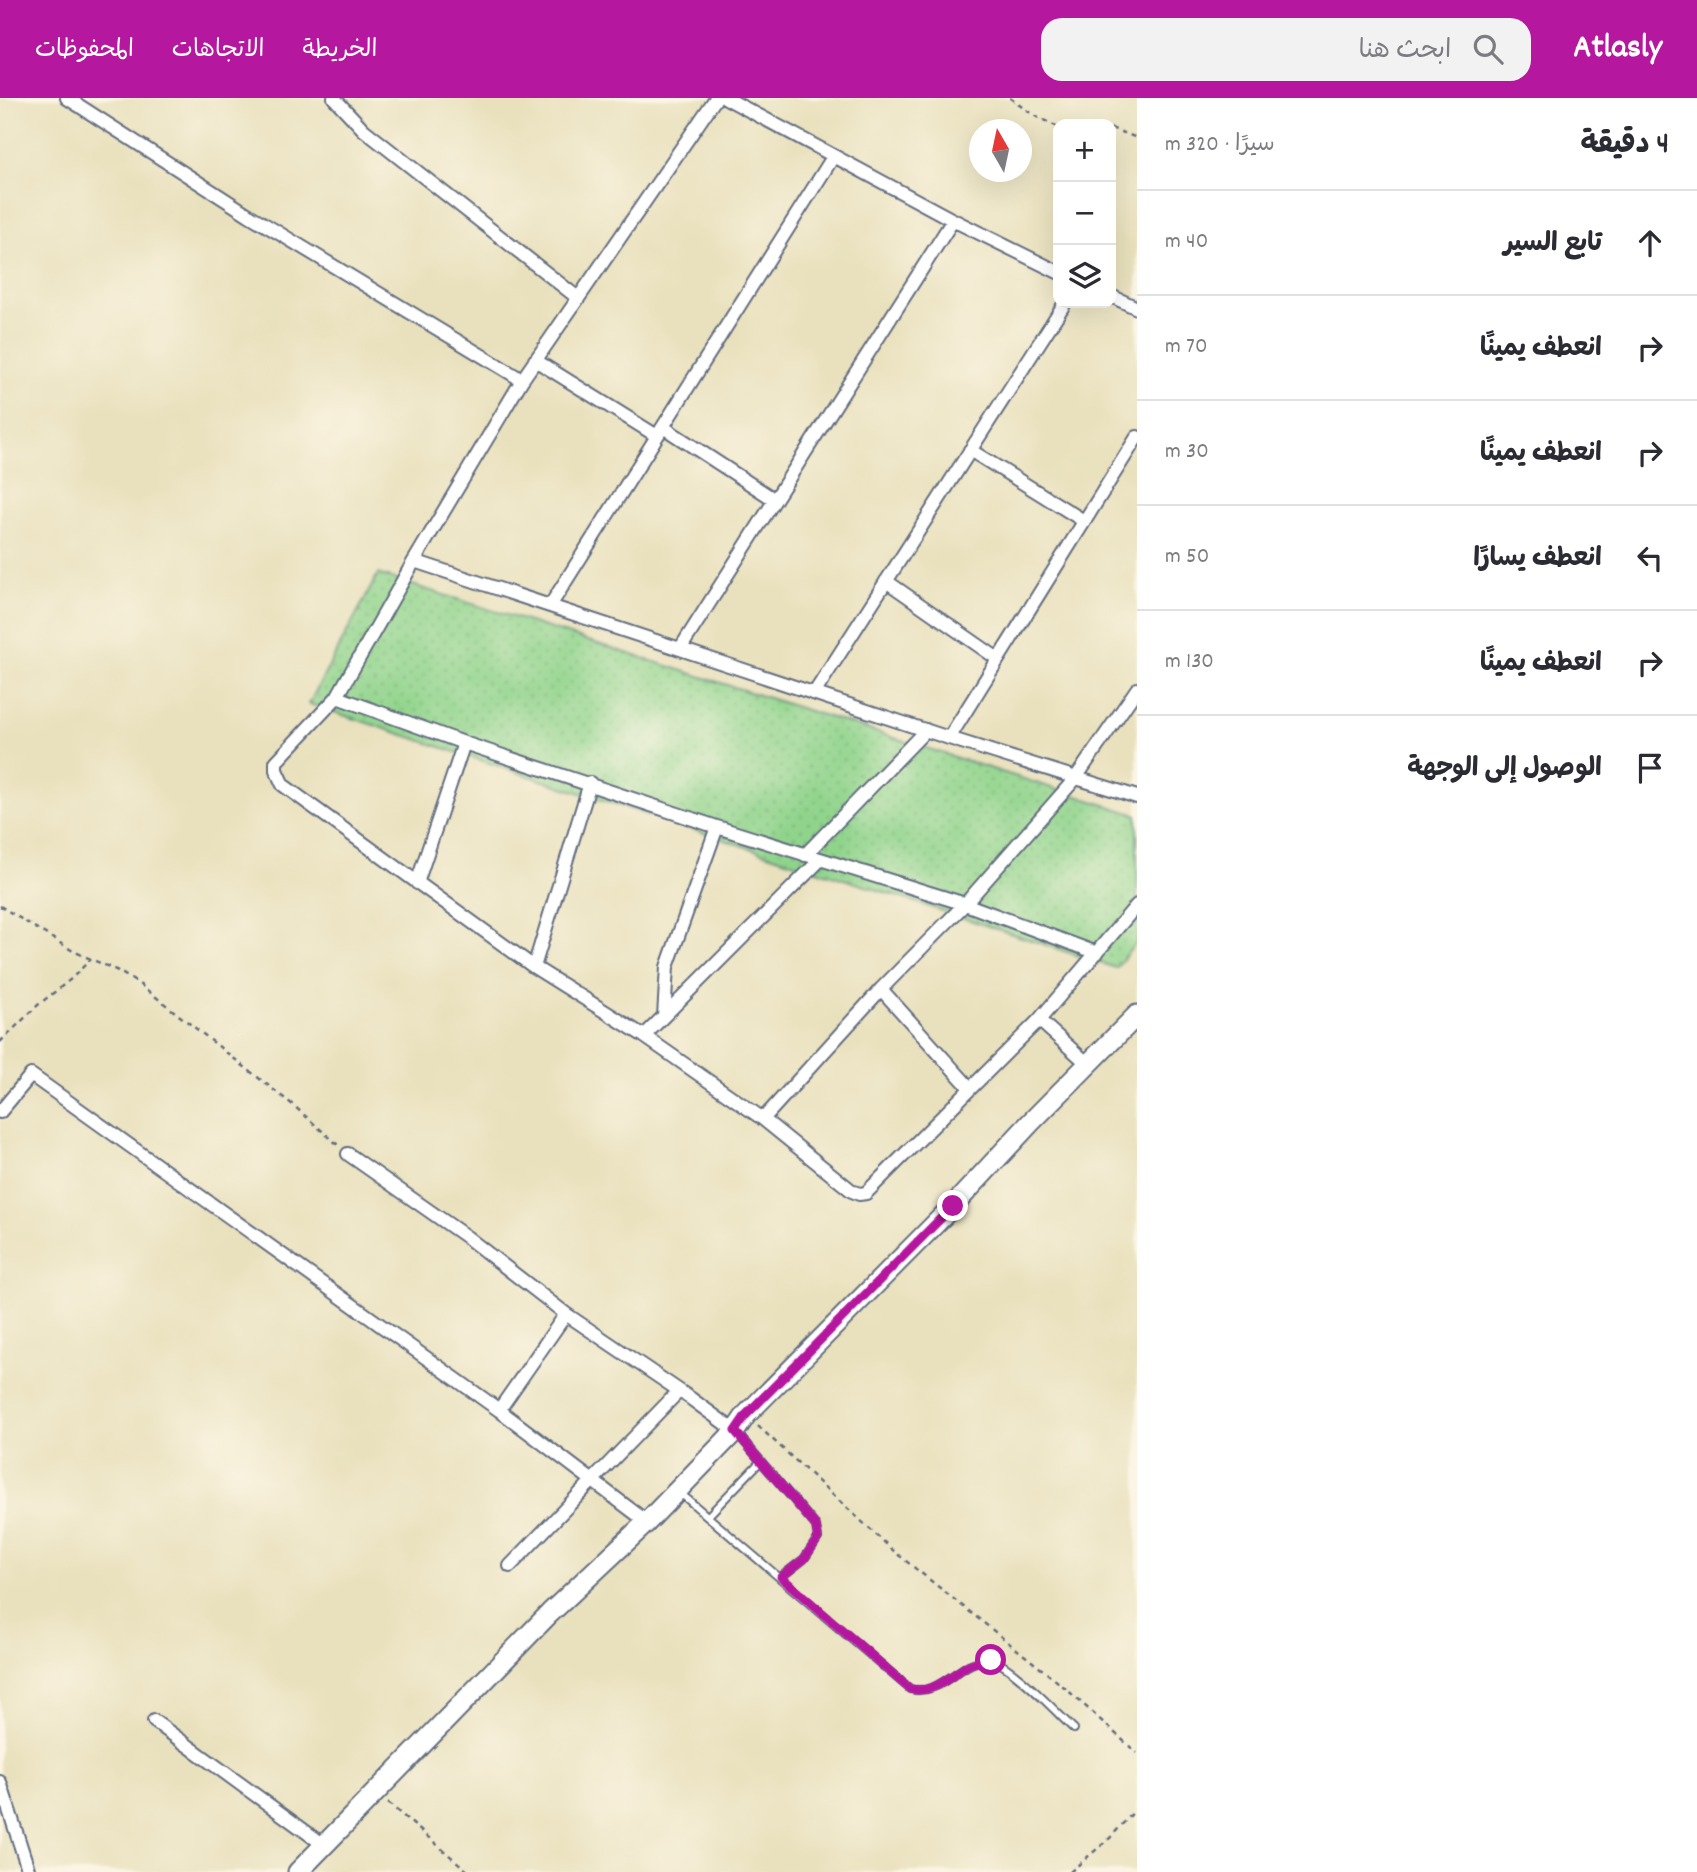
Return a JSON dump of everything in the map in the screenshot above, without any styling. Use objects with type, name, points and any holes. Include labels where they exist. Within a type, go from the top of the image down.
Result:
[{"type":"main road","points":[[298,1872],[550,1613],[647,1522],[1137,1015]]},
{"type":"street","points":[[67,98],[249,215],[522,380]]},
{"type":"street","points":[[334,98],[364,130],[579,298]]},
{"type":"street","points":[[716,98],[522,380],[337,697],[276,762],[279,778],[288,790],[534,967],[644,1035],[763,1119],[859,1194],[866,1193],[1039,1020],[1137,905]]},
{"type":"street","points":[[726,98],[953,220],[1053,270]]},
{"type":"street","points":[[550,606],[833,157]]},
{"type":"street","points":[[680,649],[953,220]]},
{"type":"street","points":[[1116,298],[1137,309]]},
{"type":"street","points":[[815,692],[1062,308]]},
{"type":"street","points":[[535,360],[775,500]]},
{"type":"street","points":[[949,738],[1137,437]]},
{"type":"street","points":[[970,450],[1084,521]]},
{"type":"street","points":[[414,561],[949,738],[1137,797]]},
{"type":"street","points":[[886,581],[998,659]]},
{"type":"street","points":[[763,1119],[881,989],[965,904],[1075,779],[1137,690]]},
{"type":"street","points":[[337,697],[464,743],[717,827],[965,904],[1097,953]]},
{"type":"street","points":[[805,855],[926,730]]},
{"type":"street","points":[[417,883],[464,743]]},
{"type":"street","points":[[534,967],[590,783]]},
{"type":"street","points":[[664,1016],[667,967],[717,827]]},
{"type":"street","points":[[644,1035],[820,860]]},
{"type":"street","points":[[881,989],[970,1088]]},
{"type":"street","points":[[1039,1020],[1088,1064]]},
{"type":"street","points":[[0,1112],[31,1075],[499,1410],[647,1522]]},
{"type":"street","points":[[348,1154],[468,1238],[566,1314],[679,1391],[740,1423]]},
{"type":"street","points":[[499,1410],[566,1314]]},
{"type":"street","points":[[510,1566],[679,1391]]},
{"type":"street","points":[[154,1721],[324,1845]]},
{"type":"street","points":[[0,1782],[29,1872]]},
{"type":"lane","points":[[740,1423],[760,1462],[816,1526],[818,1538],[804,1559],[781,1577]]},
{"type":"lane","points":[[708,1516],[760,1462]]},
{"type":"lane","points":[[677,1491],[910,1689],[921,1691],[944,1683],[971,1664],[991,1660],[1008,1668],[1074,1729]]},
{"type":"path","points":[[1010,98],[1033,115],[1053,125]]},
{"type":"path","points":[[1116,130],[1137,138]]},
{"type":"path","points":[[0,906],[91,960],[129,977],[293,1105],[348,1154]]},
{"type":"path","points":[[0,1042],[91,960]]},
{"type":"path","points":[[740,1423],[895,1553],[1063,1686],[1137,1753]]},
{"type":"path","points":[[375,1791],[470,1872]]},
{"type":"path","points":[[1070,1872],[1110,1838],[1137,1808]]},
{"type":"green space","points":[[378,574],[1137,815],[1137,942],[1116,968],[309,704]]},
{"type":"route","points":[[953,1206],[746,1415],[735,1431],[816,1526],[818,1538],[804,1559],[781,1577],[910,1689],[921,1691],[944,1683],[971,1664],[991,1660]]}]
